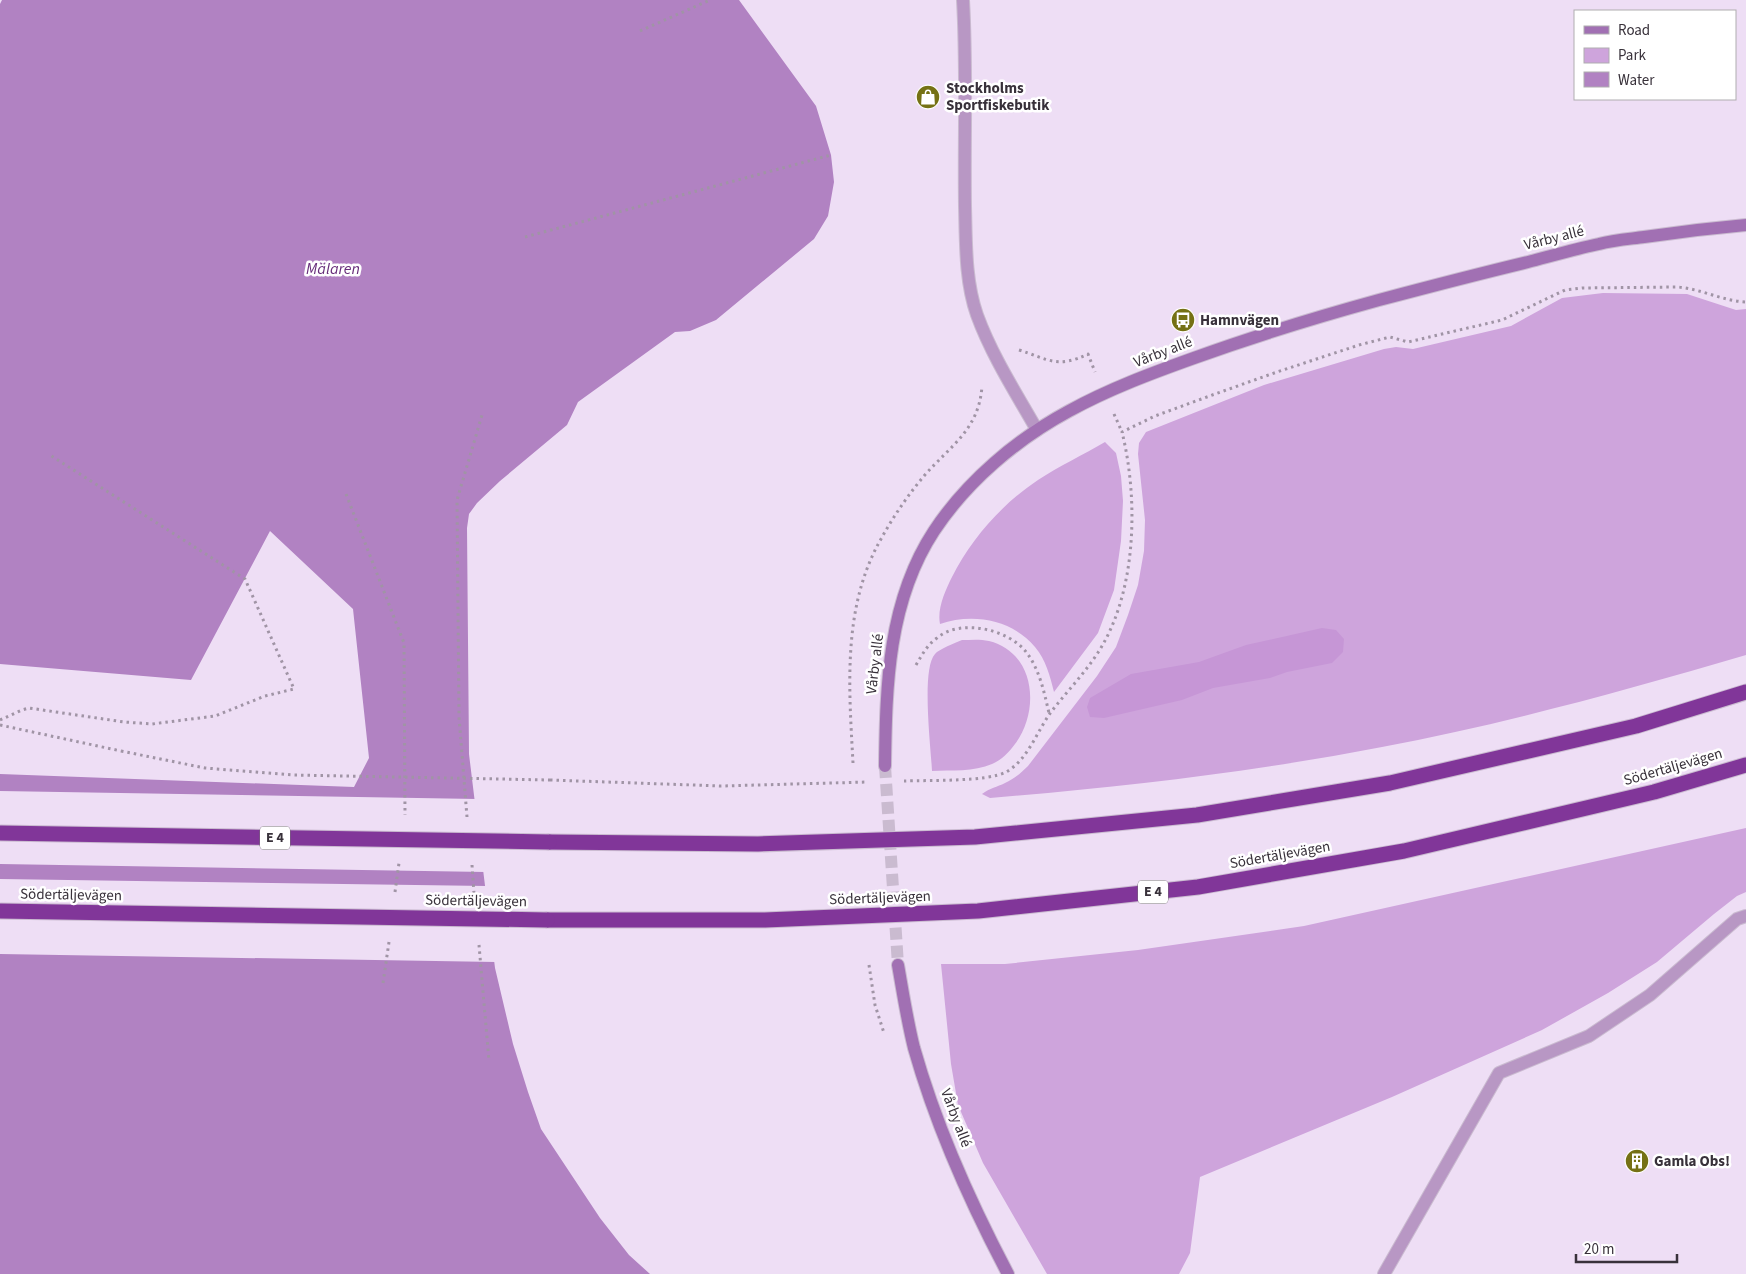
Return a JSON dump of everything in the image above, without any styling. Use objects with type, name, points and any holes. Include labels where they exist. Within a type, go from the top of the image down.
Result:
[{"type":"highway","name":"E 4","points":[[0,833],[758,844],[975,837],[1196,815],[1390,783],[1636,726],[1746,692]]},
{"type":"highway","name":"Södertäljevägen","points":[[0,911],[547,920],[764,920],[978,911],[1198,887],[1404,852],[1654,792],[1746,765]]},
{"type":"street","points":[[963,0],[966,51],[964,162],[966,265],[977,314],[995,355],[1037,430]]},
{"type":"street","name":"Vårby allé","points":[[885,766],[886,713],[895,629],[904,595],[920,554],[950,509],[968,489],[1009,450],[1037,430],[1069,411],[1150,373],[1304,321],[1442,283],[1601,243],[1707,228],[1746,225]]},
{"type":"street","points":[[1384,1274],[1499,1073],[1589,1036],[1650,995],[1737,919],[1746,916]]},
{"type":"street","name":"Vårby allé","points":[[898,965],[908,1021],[924,1080],[971,1200],[1008,1274]]},
{"type":"path","points":[[640,30],[710,0]]},
{"type":"path","points":[[525,237],[831,154]]},
{"type":"path","points":[[896,781],[992,777],[1007,771],[1020,760],[1050,714],[1102,647],[1112,629],[1130,556],[1132,508],[1130,474],[1122,432],[1155,416],[1359,345],[1390,337],[1408,342],[1502,320],[1565,290],[1678,286],[1692,288],[1737,302],[1746,302]]},
{"type":"path","points":[[468,825],[458,717],[456,500],[482,415]]},
{"type":"path","points":[[0,720],[29,708],[124,722],[152,724],[215,716],[265,696],[294,689],[245,579],[50,455]]},
{"type":"path","points":[[346,494],[404,643],[406,802],[404,821]]},
{"type":"path","points":[[912,671],[925,649],[938,636],[966,628],[988,629],[1013,640],[1025,651],[1034,664],[1043,686],[1050,714]]},
{"type":"path","points":[[0,725],[121,752],[205,768],[293,775],[550,780],[721,786],[877,782]]},
{"type":"path","points":[[394,897],[400,859]]},
{"type":"path","points":[[472,865],[474,894]]},
{"type":"path","points":[[383,983],[390,935]]},
{"type":"path","points":[[479,943],[489,1061]]},
{"type":"green space","points":[[1603,293],[1687,294],[1736,310],[1746,309],[1746,655],[1519,717],[1428,738],[1333,756],[1138,784],[990,798],[982,794],[1011,780],[1028,766],[1097,676],[1116,647],[1138,585],[1144,551],[1145,520],[1138,454],[1139,443],[1146,432],[1264,385],[1384,349],[1396,347],[1413,349],[1511,326],[1562,298]]},
{"type":"green space","points":[[1105,442],[1116,453],[1121,476],[1123,501],[1121,541],[1114,590],[1098,633],[1054,692],[1042,657],[1026,638],[1015,630],[991,621],[965,619],[940,624],[942,600],[952,577],[968,549],[1000,511],[1038,480]]},
{"type":"green space","points":[[962,640],[989,641],[1005,648],[1016,658],[1024,670],[1029,685],[1028,716],[1023,731],[1015,744],[1005,756],[996,762],[985,767],[932,771],[928,692],[928,676],[931,662],[937,652]]},
{"type":"green space","points":[[1746,828],[1746,892],[1737,896],[1714,914],[1657,962],[1608,993],[1542,1030],[1392,1097],[1200,1177],[1190,1253],[1179,1274],[1047,1274],[983,1163],[958,1105],[951,1064],[941,964],[1005,964],[1138,950],[1304,926]]},
{"type":"shaded area","points":[[1322,628],[1336,630],[1344,639],[1343,652],[1332,663],[1287,672],[1270,678],[1213,688],[1182,700],[1104,718],[1090,717],[1087,707],[1090,698],[1131,674],[1199,662],[1246,645]]},
{"type":"water","name":"Mälaren","points":[[2,0],[739,0],[816,106],[831,155],[834,182],[828,216],[814,239],[716,320],[690,331],[675,332],[578,402],[567,425],[500,481],[477,503],[469,514],[467,528],[469,754],[495,968],[513,1044],[541,1129],[600,1218],[629,1255],[650,1274],[0,1274],[0,774],[354,787],[369,758],[353,609],[270,531],[191,680],[0,664],[0,4]]},
{"type":"pier","points":[[0,791],[477,799],[486,872],[0,864]]},
{"type":"pier","points":[[0,879],[487,886],[496,962],[0,954]]},
{"type":"tunnel","points":[[885,766],[898,965]]},
{"type":"place","name":"Stockholms Sportfiskebutik","points":[[928,97]]},
{"type":"place","name":"Hamnvägen","points":[[1183,320]]},
{"type":"place","name":"Gamla Obs!","points":[[1637,1161]]}]
